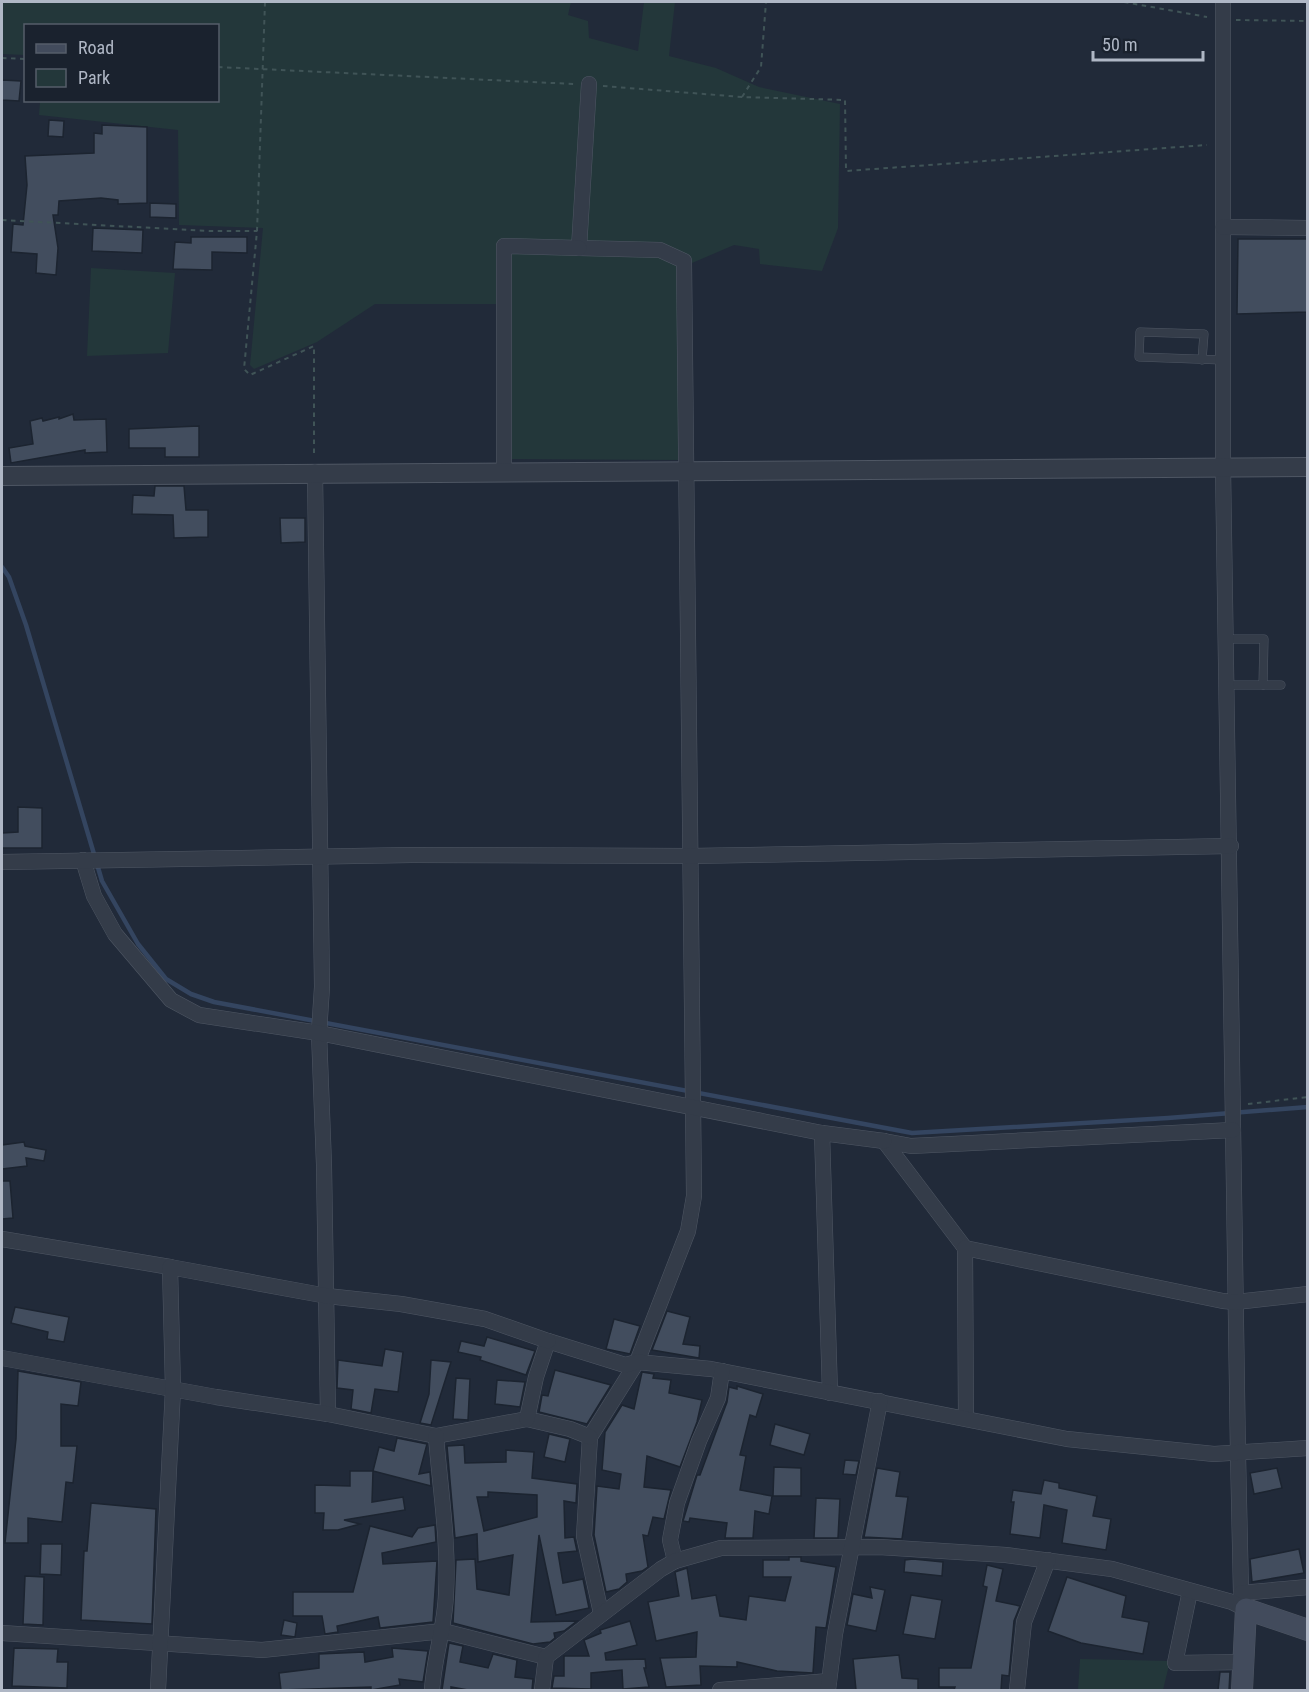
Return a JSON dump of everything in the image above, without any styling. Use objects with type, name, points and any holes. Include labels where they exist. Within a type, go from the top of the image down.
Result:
[{"type":"main road","points":[[1242,1690],[1244,1601],[1308,1630]]},
{"type":"street","points":[[1223,2],[1222,467],[1228,685],[1238,1454],[1244,1601]]},
{"type":"street","points":[[579,248],[589,84]]},
{"type":"street","points":[[1223,227],[1308,228]]},
{"type":"street","points":[[504,472],[504,246],[660,250],[684,261],[684,471],[694,1196],[688,1231],[637,1362],[590,1437],[584,1536],[602,1613]]},
{"type":"street","points":[[2,476],[315,472],[1308,467]]},
{"type":"street","points":[[315,472],[322,987],[319,1033],[328,1414]]},
{"type":"street","points":[[2,862],[319,859],[411,855],[690,856],[1230,846]]},
{"type":"street","points":[[83,860],[93,896],[115,934],[171,1000],[199,1015],[319,1033],[822,1133],[911,1146],[1233,1130]]},
{"type":"street","points":[[822,1133],[830,1393]]},
{"type":"street","points":[[884,1141],[965,1248],[966,1418]]},
{"type":"street","points":[[2,1239],[327,1296],[401,1304],[485,1319],[625,1365],[637,1362],[722,1371],[1067,1439],[1238,1454],[1308,1448]]},
{"type":"street","points":[[965,1248],[1236,1302],[1308,1294]]},
{"type":"street","points":[[158,1690],[173,1389],[170,1267]]},
{"type":"street","points":[[527,1419],[536,1377],[548,1341]]},
{"type":"street","points":[[2,1358],[328,1414],[436,1436],[527,1419],[570,1429],[590,1437]]},
{"type":"street","points":[[675,1561],[670,1540],[677,1503],[699,1441],[718,1398],[722,1371]]},
{"type":"street","points":[[720,1690],[829,1686],[835,1634],[880,1401]]},
{"type":"street","points":[[432,1690],[434,1659],[443,1631],[447,1592],[436,1436]]},
{"type":"street","points":[[542,1690],[546,1657],[602,1613],[675,1561],[721,1548],[928,1549],[1047,1560],[1112,1569],[1232,1602],[1308,1587]]},
{"type":"street","points":[[1017,1690],[1024,1622],[1047,1560]]},
{"type":"street","points":[[1190,1591],[1175,1663],[1243,1662]]},
{"type":"street","points":[[2,1633],[262,1650],[443,1631],[546,1657]]},
{"type":"lane","points":[[1202,360],[1204,334],[1140,332],[1139,357],[1202,360],[1223,360]]},
{"type":"lane","points":[[1227,639],[1264,639],[1263,685]]},
{"type":"lane","points":[[1228,685],[1281,685]]},
{"type":"path","points":[[265,2],[257,231],[244,369],[250,375],[314,346],[315,472]]},
{"type":"path","points":[[742,98],[761,67],[766,2]]},
{"type":"path","points":[[1124,2],[1223,20],[1308,21]]},
{"type":"path","points":[[2,58],[24,59]]},
{"type":"path","points":[[219,67],[589,84],[742,98],[844,100],[846,171],[1222,144]]},
{"type":"path","points":[[2,220],[211,231],[257,231]]},
{"type":"path","points":[[1233,1106],[1308,1096]]},
{"type":"green space","points":[[2,2],[571,2],[568,15],[588,21],[589,38],[638,51],[644,2],[675,2],[669,56],[716,68],[759,87],[840,104],[838,228],[822,271],[760,264],[759,249],[734,245],[692,263],[664,246],[501,242],[497,304],[375,304],[317,342],[254,369],[250,365],[263,228],[179,225],[178,130],[39,115],[40,102],[219,102],[219,24],[24,24],[24,55],[2,54]]},
{"type":"green space","points":[[510,252],[658,255],[679,264],[678,460],[509,459]]},
{"type":"green space","points":[[91,268],[175,273],[168,353],[87,356]]},
{"type":"green space","points":[[1080,1659],[1170,1661],[1163,1690],[1078,1690]]},
{"type":"building","points":[[2,80],[21,81],[19,101],[2,100]]},
{"type":"building","points":[[49,120],[64,121],[63,137],[48,136]]},
{"type":"building","points":[[102,125],[147,127],[147,203],[118,204],[118,200],[101,198],[59,201],[58,215],[53,215],[58,248],[56,275],[36,273],[37,254],[11,252],[13,224],[23,225],[27,185],[25,156],[94,153],[94,133],[102,134]]},
{"type":"building","points":[[150,203],[176,204],[176,218],[150,217]]},
{"type":"building","points":[[93,228],[143,230],[142,253],[92,251]]},
{"type":"building","points":[[191,237],[247,237],[247,253],[212,252],[212,270],[173,269],[175,242],[191,243]]},
{"type":"building","points":[[1238,239],[1308,239],[1308,312],[1237,314]]},
{"type":"building","points":[[73,414],[74,420],[106,419],[107,452],[85,453],[85,450],[11,463],[9,448],[33,444],[30,421],[42,418],[43,421],[59,417],[59,419]]},
{"type":"building","points":[[199,426],[199,457],[165,457],[165,448],[129,448],[129,429]]},
{"type":"building","points":[[155,486],[184,486],[186,510],[208,510],[208,537],[174,538],[173,515],[132,514],[133,495],[154,496]]},
{"type":"building","points":[[280,518],[305,518],[305,542],[281,543]]},
{"type":"building","points":[[18,807],[42,808],[42,848],[2,848],[2,833],[18,832]]},
{"type":"building","points":[[24,1142],[25,1146],[46,1150],[44,1161],[26,1158],[27,1166],[2,1169],[2,1145]]},
{"type":"building","points":[[2,1181],[10,1181],[13,1218],[2,1219]]},
{"type":"building","points":[[15,1307],[69,1317],[64,1342],[47,1339],[48,1332],[11,1323]]},
{"type":"building","points":[[667,1311],[690,1317],[683,1344],[700,1346],[699,1358],[652,1350]]},
{"type":"building","points":[[614,1319],[640,1326],[630,1354],[606,1349]]},
{"type":"building","points":[[487,1337],[535,1351],[526,1375],[480,1360],[481,1357],[458,1352],[461,1341],[484,1346]]},
{"type":"building","points":[[385,1349],[403,1352],[398,1392],[375,1389],[371,1413],[351,1409],[353,1390],[337,1388],[338,1360],[382,1366]]},
{"type":"building","points":[[431,1360],[451,1362],[431,1425],[420,1423],[429,1394]]},
{"type":"building","points":[[555,1370],[611,1385],[587,1424],[539,1412],[542,1395],[548,1396]]},
{"type":"building","points":[[18,1371],[81,1382],[78,1406],[61,1404],[61,1446],[77,1446],[73,1483],[66,1482],[62,1522],[28,1518],[28,1543],[5,1543],[16,1439]]},
{"type":"building","points":[[642,1372],[654,1374],[653,1378],[671,1380],[669,1393],[702,1400],[697,1422],[680,1467],[647,1456],[644,1487],[671,1490],[664,1519],[653,1517],[648,1536],[643,1535],[648,1567],[642,1571],[626,1574],[627,1582],[619,1589],[606,1592],[594,1535],[597,1486],[619,1489],[621,1474],[602,1470],[605,1432],[622,1405],[634,1409]]},
{"type":"building","points":[[456,1378],[470,1379],[468,1420],[453,1419]]},
{"type":"building","points":[[497,1380],[525,1382],[520,1407],[495,1404]]},
{"type":"building","points":[[737,1386],[763,1394],[756,1417],[750,1415],[740,1455],[746,1456],[740,1490],[772,1496],[769,1514],[755,1511],[753,1538],[725,1538],[727,1523],[690,1518],[689,1522],[683,1521],[697,1475],[700,1475],[727,1402],[729,1387],[737,1389]]},
{"type":"building","points":[[775,1424],[810,1434],[804,1455],[770,1445]]},
{"type":"building","points":[[549,1434],[570,1439],[565,1462],[544,1457]]},
{"type":"building","points":[[397,1438],[427,1444],[419,1474],[430,1472],[431,1486],[373,1471],[379,1447],[394,1451]]},
{"type":"building","points":[[464,1445],[465,1463],[506,1462],[506,1450],[534,1452],[532,1478],[577,1484],[576,1503],[564,1501],[565,1538],[574,1537],[577,1551],[558,1553],[563,1583],[583,1579],[589,1608],[556,1615],[539,1535],[531,1622],[577,1621],[564,1631],[554,1633],[555,1638],[550,1642],[533,1644],[453,1623],[456,1560],[475,1559],[477,1589],[509,1595],[513,1555],[478,1562],[477,1534],[455,1538],[447,1446]],"holes":[[[488,1492],[537,1495],[537,1517],[484,1531],[477,1497],[488,1497]]]},
{"type":"building","points":[[845,1460],[859,1461],[856,1475],[843,1474]]},
{"type":"building","points":[[774,1467],[801,1468],[801,1496],[773,1496]]},
{"type":"building","points":[[877,1468],[900,1472],[896,1496],[908,1497],[902,1539],[864,1537]]},
{"type":"building","points":[[1277,1468],[1282,1488],[1254,1494],[1250,1473]]},
{"type":"building","points":[[350,1471],[373,1471],[372,1502],[403,1497],[405,1510],[344,1520],[360,1524],[338,1530],[323,1530],[324,1513],[315,1513],[315,1485],[350,1486]]},
{"type":"building","points":[[1044,1480],[1059,1483],[1059,1488],[1097,1496],[1093,1516],[1111,1519],[1106,1550],[1062,1543],[1067,1510],[1044,1505],[1040,1538],[1010,1534],[1014,1502],[1011,1502],[1013,1490],[1041,1494]]},
{"type":"building","points":[[816,1498],[840,1499],[838,1538],[814,1538]]},
{"type":"building","points":[[91,1503],[156,1509],[152,1624],[81,1620],[84,1551],[87,1551]]},
{"type":"building","points":[[435,1525],[436,1542],[382,1553],[383,1564],[437,1561],[433,1622],[380,1628],[378,1617],[337,1626],[338,1632],[325,1634],[322,1616],[293,1616],[293,1592],[353,1592],[370,1526],[412,1537],[418,1528]]},
{"type":"building","points":[[41,1544],[62,1544],[61,1575],[40,1574]]},
{"type":"building","points":[[1299,1549],[1304,1573],[1252,1582],[1250,1559]]},
{"type":"building","points":[[789,1557],[801,1557],[801,1561],[836,1567],[826,1628],[816,1627],[813,1673],[777,1671],[737,1662],[737,1667],[700,1666],[701,1685],[666,1687],[660,1658],[696,1657],[697,1632],[656,1641],[648,1602],[679,1596],[675,1572],[687,1568],[692,1599],[716,1595],[720,1616],[746,1620],[749,1596],[785,1601],[791,1577],[763,1577],[763,1560],[789,1560]]},
{"type":"building","points":[[905,1560],[943,1562],[942,1576],[904,1572]]},
{"type":"building","points":[[987,1565],[1003,1569],[996,1601],[1020,1606],[1014,1621],[1009,1676],[1002,1675],[1001,1690],[954,1690],[955,1687],[939,1687],[939,1668],[971,1668],[987,1587],[983,1586]]},
{"type":"building","points":[[25,1576],[44,1577],[43,1625],[23,1624]]},
{"type":"building","points":[[1067,1577],[1126,1596],[1122,1617],[1149,1622],[1143,1654],[1081,1643],[1048,1631]]},
{"type":"building","points":[[870,1587],[885,1590],[876,1631],[847,1625],[853,1594],[872,1598]]},
{"type":"building","points":[[911,1595],[942,1600],[935,1639],[903,1634]]},
{"type":"building","points":[[284,1620],[297,1623],[295,1637],[281,1635]]},
{"type":"building","points":[[630,1621],[637,1645],[605,1653],[606,1660],[645,1659],[646,1668],[644,1668],[649,1687],[623,1689],[622,1670],[591,1673],[591,1689],[552,1688],[554,1676],[564,1676],[564,1656],[589,1656],[584,1640],[601,1633],[600,1630]]},
{"type":"building","points":[[449,1643],[463,1646],[460,1662],[488,1668],[493,1654],[517,1660],[515,1677],[533,1679],[532,1690],[468,1690],[451,1687],[451,1690],[442,1690]]},
{"type":"building","points":[[14,1648],[58,1649],[57,1662],[68,1662],[67,1688],[12,1686]]},
{"type":"building","points":[[392,1648],[428,1651],[423,1682],[399,1679],[400,1685],[371,1690],[371,1687],[281,1690],[279,1673],[319,1668],[319,1654],[364,1652],[365,1662],[393,1657]]},
{"type":"building","points":[[899,1655],[902,1678],[918,1679],[918,1690],[856,1690],[853,1659]]},
{"type":"building","points":[[1220,1672],[1230,1672],[1229,1690],[1218,1690]]},
{"type":"waterway","points":[[2,567],[9,577],[26,625],[102,881],[138,944],[166,979],[191,994],[214,1002],[912,1133],[1168,1118],[1308,1107]]}]
